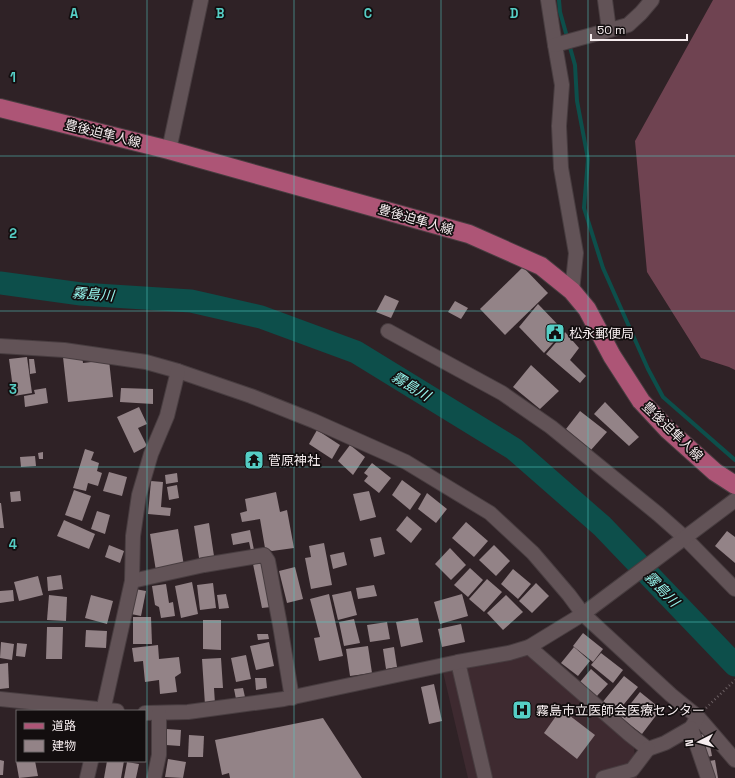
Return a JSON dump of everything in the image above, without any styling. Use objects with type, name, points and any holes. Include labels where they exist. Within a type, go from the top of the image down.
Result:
[{"type":"main road","name":"豊後迫隼人線","points":[[0,108],[169,150],[469,234],[541,266],[572,291],[587,309],[612,356],[641,401],[667,429],[715,472],[735,485]]},
{"type":"street","points":[[169,150],[201,0]]},
{"type":"street","points":[[548,0],[557,45],[562,85],[558,126],[561,168],[576,253],[572,291]]},
{"type":"street","points":[[605,0],[609,30]]},
{"type":"street","points":[[557,45],[628,25],[642,13],[652,0]]},
{"type":"street","points":[[388,331],[502,393],[545,422],[628,489],[684,537],[735,589]]},
{"type":"street","points":[[0,346],[64,350],[146,362],[178,371],[251,396],[314,421],[406,462],[490,513],[533,553],[569,595],[583,614],[671,696],[694,723],[735,760]]},
{"type":"street","points":[[108,710],[132,581],[133,536],[140,495],[151,454],[167,416],[178,371]]},
{"type":"street","points":[[146,713],[188,712],[292,698],[458,662],[509,653],[529,647],[583,614],[735,500]]},
{"type":"street","points":[[132,581],[204,565],[264,555],[270,568],[292,698]]},
{"type":"street","points":[[529,647],[648,749]]},
{"type":"street","points":[[458,662],[485,778]]},
{"type":"street","points":[[0,698],[100,710]]},
{"type":"street","points":[[154,778],[159,755],[159,713]]},
{"type":"street","points":[[603,778],[632,770],[648,749],[665,742],[694,723]]},
{"type":"street","points":[[694,723],[708,778]]},
{"type":"street","points":[[87,778],[91,762]]},
{"type":"path","points":[[694,723],[735,680]]},
{"type":"shaded area","points":[[713,0],[735,0],[735,370],[701,358],[647,272],[635,141]]},
{"type":"shaded area","name":"霧島市立医師会医療センター","points":[[527,653],[634,748],[637,778],[468,778],[443,672]]},
{"type":"building","points":[[523,267],[548,293],[505,335],[480,309]]},
{"type":"building","points":[[385,295],[399,301],[391,318],[376,312]]},
{"type":"building","points":[[455,301],[468,308],[461,319],[448,312]]},
{"type":"building","points":[[538,304],[564,331],[544,353],[519,327]]},
{"type":"building","points":[[565,332],[579,348],[570,360],[586,376],[580,383],[546,354]]},
{"type":"building","points":[[82,355],[83,363],[109,360],[113,397],[68,402],[63,357]]},
{"type":"building","points":[[27,357],[32,393],[14,396],[9,359]]},
{"type":"building","points":[[29,359],[34,359],[36,373],[30,374]]},
{"type":"building","points":[[531,365],[559,391],[540,409],[513,387]]},
{"type":"building","points":[[46,388],[48,403],[25,407],[24,396],[35,394],[34,390]]},
{"type":"building","points":[[121,388],[153,389],[153,404],[120,402]]},
{"type":"building","points":[[605,402],[639,437],[629,446],[594,414]]},
{"type":"building","points":[[139,407],[147,424],[138,428],[147,446],[134,453],[117,417]]},
{"type":"building","points":[[580,411],[607,432],[591,450],[566,429]]},
{"type":"building","points":[[317,430],[340,445],[332,459],[309,444]]},
{"type":"building","points":[[350,445],[365,457],[353,475],[338,461]]},
{"type":"building","points":[[85,449],[94,452],[91,460],[99,463],[97,471],[102,473],[98,486],[88,483],[86,491],[73,488]]},
{"type":"building","points":[[43,452],[43,459],[39,459],[38,453]]},
{"type":"building","points":[[35,456],[36,466],[21,467],[20,457]]},
{"type":"building","points":[[372,463],[391,478],[379,493],[364,481],[368,476],[364,473]]},
{"type":"building","points":[[109,472],[127,477],[122,496],[103,491]]},
{"type":"building","points":[[177,473],[178,482],[166,484],[165,475]]},
{"type":"building","points":[[402,480],[421,494],[410,510],[392,495]]},
{"type":"building","points":[[151,481],[163,482],[161,507],[171,508],[170,516],[148,514]]},
{"type":"building","points":[[177,485],[179,498],[169,500],[167,487]]},
{"type":"building","points":[[74,490],[91,496],[82,521],[65,515]]},
{"type":"building","points":[[20,491],[21,501],[11,502],[10,492]]},
{"type":"building","points":[[369,491],[376,517],[360,521],[353,494]]},
{"type":"building","points":[[276,492],[280,512],[287,510],[294,548],[272,551],[265,548],[260,519],[242,522],[240,513],[247,511],[245,499]]},
{"type":"building","points":[[427,493],[447,509],[436,523],[418,509]]},
{"type":"building","points":[[1,503],[4,528],[0,528]]},
{"type":"building","points":[[97,511],[110,515],[105,534],[91,529]]},
{"type":"building","points":[[407,516],[422,529],[411,543],[396,530]]},
{"type":"building","points":[[64,520],[95,534],[89,549],[57,536]]},
{"type":"building","points":[[466,522],[488,541],[474,557],[452,538]]},
{"type":"building","points":[[209,523],[214,556],[199,558],[194,526]]},
{"type":"building","points":[[178,529],[184,566],[156,571],[150,534]]},
{"type":"building","points":[[250,530],[254,550],[251,551],[249,542],[233,545],[231,534]]},
{"type":"building","points":[[727,531],[735,537],[735,563],[715,546]]},
{"type":"building","points":[[381,537],[385,554],[374,557],[370,539]]},
{"type":"building","points":[[324,543],[332,585],[311,589],[305,558],[311,557],[309,546]]},
{"type":"building","points":[[109,545],[124,551],[120,563],[105,557]]},
{"type":"building","points":[[494,545],[510,561],[496,576],[479,560]]},
{"type":"building","points":[[450,548],[466,565],[451,580],[435,564]]},
{"type":"building","points":[[344,552],[347,565],[333,569],[330,555]]},
{"type":"building","points":[[262,563],[271,607],[262,608],[253,564]]},
{"type":"building","points":[[295,567],[303,599],[287,603],[279,571]]},
{"type":"building","points":[[470,568],[483,580],[468,597],[454,585]]},
{"type":"building","points":[[513,569],[531,584],[518,599],[501,584]]},
{"type":"building","points":[[61,575],[63,589],[48,591],[47,577]]},
{"type":"building","points":[[38,576],[43,595],[19,601],[14,582]]},
{"type":"building","points":[[487,579],[502,592],[484,612],[469,599]]},
{"type":"building","points":[[192,582],[198,614],[181,618],[175,586]]},
{"type":"building","points":[[213,583],[216,608],[200,610],[197,585]]},
{"type":"building","points":[[536,583],[549,596],[532,613],[519,601]]},
{"type":"building","points":[[166,584],[169,603],[173,602],[175,616],[161,618],[159,607],[155,605],[152,586]]},
{"type":"building","points":[[374,585],[377,596],[358,599],[356,588]]},
{"type":"building","points":[[135,589],[146,591],[141,616],[131,614]]},
{"type":"building","points":[[13,590],[14,601],[0,603],[0,591]]},
{"type":"building","points":[[351,591],[357,615],[338,620],[332,595]]},
{"type":"building","points":[[226,594],[229,608],[219,609],[217,595]]},
{"type":"building","points":[[329,594],[343,656],[319,661],[314,638],[320,637],[310,599]]},
{"type":"building","points":[[462,594],[468,616],[440,624],[434,602]]},
{"type":"building","points":[[49,595],[67,597],[66,621],[47,620]]},
{"type":"building","points":[[91,595],[113,601],[107,624],[85,618]]},
{"type":"building","points":[[506,595],[523,612],[503,630],[487,613]]},
{"type":"building","points":[[133,617],[151,617],[152,644],[133,644]]},
{"type":"building","points":[[418,618],[423,642],[401,647],[396,622]]},
{"type":"building","points":[[354,619],[360,643],[344,646],[339,622]]},
{"type":"building","points":[[203,620],[221,620],[221,650],[203,649]]},
{"type":"building","points":[[387,622],[390,639],[370,642],[367,625]]},
{"type":"building","points":[[461,624],[465,642],[442,647],[438,629]]},
{"type":"building","points":[[47,627],[63,627],[62,659],[46,659]]},
{"type":"building","points":[[86,630],[107,631],[106,648],[85,647]]},
{"type":"building","points":[[583,633],[603,649],[593,662],[573,646]]},
{"type":"building","points":[[257,634],[268,634],[269,639],[258,640]]},
{"type":"building","points":[[1,642],[14,644],[12,660],[0,658]]},
{"type":"building","points":[[269,642],[274,666],[256,670],[250,646]]},
{"type":"building","points":[[17,643],[27,644],[25,657],[16,656]]},
{"type":"building","points":[[158,645],[159,659],[179,657],[181,673],[175,677],[177,692],[160,694],[159,680],[145,682],[143,661],[134,662],[132,648]]},
{"type":"building","points":[[368,646],[372,673],[350,676],[346,649]]},
{"type":"building","points":[[394,647],[397,667],[386,669],[383,649]]},
{"type":"building","points":[[574,647],[590,661],[578,676],[561,663]]},
{"type":"building","points":[[601,653],[623,670],[613,683],[591,665]]},
{"type":"building","points":[[246,655],[251,679],[236,682],[231,658]]},
{"type":"building","points":[[221,658],[223,688],[214,688],[215,704],[205,705],[202,659]]},
{"type":"building","points":[[8,663],[9,688],[0,689],[0,664]]},
{"type":"building","points":[[591,669],[608,684],[596,697],[580,682]]},
{"type":"building","points":[[624,676],[638,687],[620,709],[616,705],[610,712],[601,704]]},
{"type":"building","points":[[255,678],[266,678],[267,688],[256,690]]},
{"type":"building","points":[[434,684],[442,721],[429,724],[421,687]]},
{"type":"building","points":[[243,688],[245,697],[236,699],[234,689]]},
{"type":"building","points":[[640,692],[661,709],[642,734],[620,717]]},
{"type":"building","points":[[561,709],[595,735],[577,759],[544,733]]},
{"type":"building","points":[[323,718],[362,778],[230,778],[229,773],[222,775],[215,740]]},
{"type":"building","points":[[166,729],[181,730],[180,746],[166,745]]},
{"type":"building","points":[[702,734],[709,740],[712,756],[698,759],[693,736]]},
{"type":"building","points":[[189,735],[204,736],[203,757],[188,757]]},
{"type":"building","points":[[168,759],[186,762],[183,778],[165,777]]},
{"type":"building","points":[[0,760],[4,761],[3,775],[0,775]]},
{"type":"building","points":[[715,760],[718,778],[701,778],[698,763]]},
{"type":"building","points":[[16,762],[35,762],[38,776],[19,778]]},
{"type":"building","points":[[107,762],[124,762],[121,778],[104,778]]},
{"type":"building","points":[[127,762],[139,764],[136,778],[124,778]]},
{"type":"waterway","points":[[559,0],[560,12],[575,65],[577,101],[588,159],[584,208],[603,268],[648,369],[663,397],[735,460]]},
{"type":"waterway","name":"霧島川","points":[[0,283],[81,294],[191,301],[261,317],[356,352],[514,449],[602,526],[735,665]]},
{"type":"place","name":"松永郵便局","points":[[555,333]]},
{"type":"place","name":"菅原神社","points":[[254,460]]},
{"type":"place","name":"霧島市立医師会医療センター","points":[[522,710]]}]
